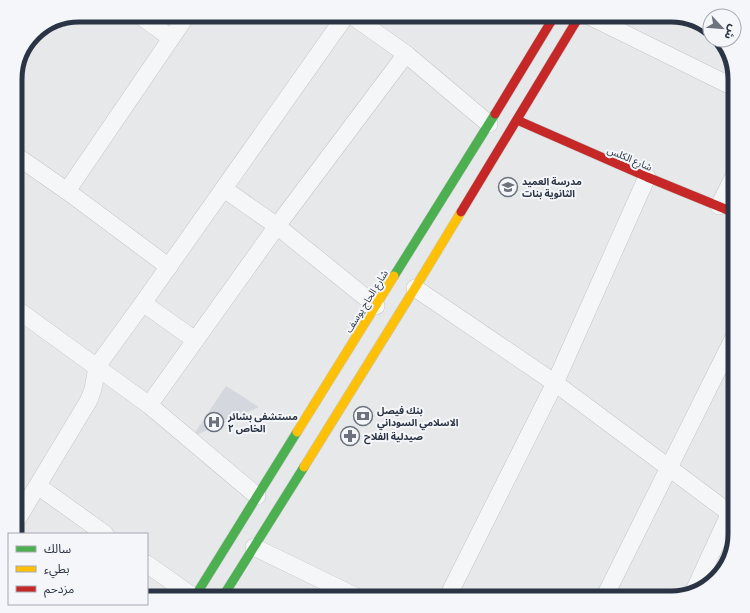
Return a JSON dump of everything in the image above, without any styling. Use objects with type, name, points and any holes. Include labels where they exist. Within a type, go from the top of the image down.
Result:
[{"type":"main road","name":"شارع الحاج يوسف","points":[[198,591],[489,124],[551,22]]},
{"type":"main road","points":[[226,591],[416,288],[576,22]]},
{"type":"main road","name":"شارع الكلس","points":[[517,120],[647,177],[728,210]]},
{"type":"street","points":[[149,22],[171,38]]},
{"type":"street","points":[[67,190],[182,22]]},
{"type":"street","points":[[22,512],[88,400],[93,389],[97,367],[108,350],[143,303],[341,22]]},
{"type":"street","points":[[361,22],[406,54],[489,124]]},
{"type":"street","points":[[601,22],[728,85]]},
{"type":"street","points":[[148,405],[277,226],[406,54]]},
{"type":"street","points":[[22,160],[67,190],[168,267]]},
{"type":"street","points":[[451,591],[555,383],[647,177]]},
{"type":"street","points":[[719,206],[728,188]]},
{"type":"street","points":[[224,189],[277,226],[376,306]]},
{"type":"street","points":[[416,288],[555,383],[669,468],[728,508]]},
{"type":"street","points":[[143,303],[195,340]]},
{"type":"street","points":[[22,313],[148,405],[257,496]]},
{"type":"street","points":[[608,591],[728,348]]},
{"type":"street","points":[[38,486],[104,533]]},
{"type":"street","points":[[697,585],[728,521]]},
{"type":"street","points":[[254,547],[343,591]]},
{"type":"street","points":[[148,565],[184,591]]},
{"type":"shaded area","name":"مستشفى بشائر الخاص ٢","points":[[226,386],[259,407],[192,437]]},
{"type":"traffic: fast","points":[[394,276],[495,114]]},
{"type":"traffic: fast","points":[[198,591],[297,432]]},
{"type":"traffic: fast","points":[[226,591],[304,467]]},
{"type":"traffic: slow","points":[[304,467],[461,212]]},
{"type":"traffic: slow","points":[[297,432],[394,276]]},
{"type":"traffic: jam","points":[[495,114],[551,22]]},
{"type":"traffic: jam","points":[[461,212],[576,22]]},
{"type":"traffic: jam","points":[[517,120],[647,177],[728,210]]},
{"type":"place","name":"مدرسة العميد الثانوية بنات","points":[[508,187]]},
{"type":"place","name":"بنك فيصل الاسلامي السوداني","points":[[363,416]]},
{"type":"place","name":"مستشفى بشائر الخاص ٢","points":[[214,422]]},
{"type":"place","name":"صيدلية الفلاح","points":[[350,436]]}]
